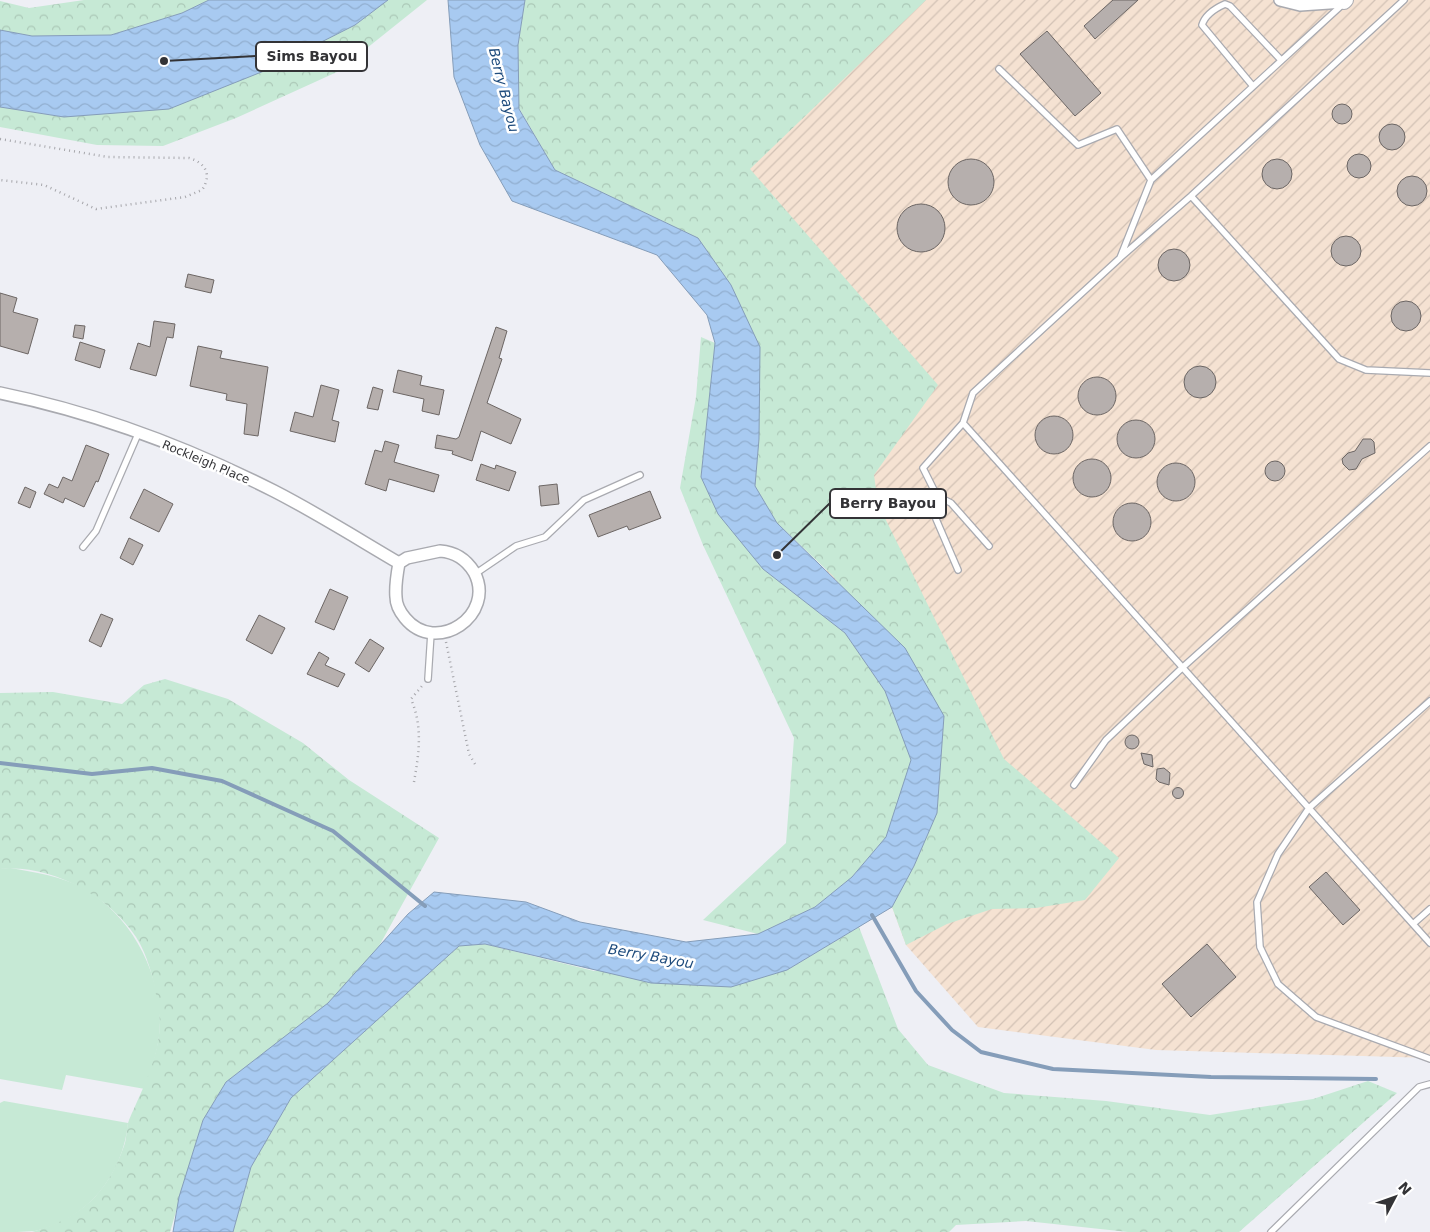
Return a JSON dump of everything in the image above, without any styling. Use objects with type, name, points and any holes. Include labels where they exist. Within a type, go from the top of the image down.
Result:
[{"type":"street","points":[[1280,0],[1300,5],[1345,1]]},
{"type":"street","name":"Rockleigh Place","points":[[0,393],[64,408],[209,461],[274,491],[399,563]]},
{"type":"street","points":[[446,552],[462,558],[475,574],[479,590],[476,608],[465,623],[437,633],[412,625],[398,606],[396,598],[399,563],[418,555],[446,552]]},
{"type":"lane","points":[[958,570],[936,519],[938,496],[924,468],[963,423],[973,393],[1404,0]]},
{"type":"lane","points":[[1120,258],[1151,180],[1345,1]]},
{"type":"lane","points":[[1252,85],[1202,25],[1204,20],[1218,7],[1225,4],[1230,6],[1281,60]]},
{"type":"lane","points":[[999,69],[1078,145],[1117,129],[1151,180]]},
{"type":"lane","points":[[1191,196],[1339,359],[1366,370],[1430,373]]},
{"type":"lane","points":[[963,423],[1430,943]]},
{"type":"lane","points":[[83,547],[96,531],[138,434]]},
{"type":"lane","points":[[1074,784],[1106,740],[1182,667],[1430,446]]},
{"type":"lane","points":[[475,574],[516,546],[545,536],[584,500],[640,475]]},
{"type":"lane","points":[[938,496],[951,503],[990,546]]},
{"type":"lane","points":[[428,679],[437,633]]},
{"type":"lane","points":[[1430,701],[1309,808],[1278,854],[1257,902],[1260,947],[1278,984],[1316,1017],[1430,1059]]},
{"type":"lane","points":[[1413,924],[1430,909]]},
{"type":"lane","points":[[1271,1232],[1419,1088],[1430,1084]]},
{"type":"path","points":[[0,139],[108,157],[189,158],[200,162],[207,172],[207,178],[202,190],[185,197],[96,209],[44,185],[0,180]]},
{"type":"path","points":[[437,633],[451,662],[469,754],[475,764]]},
{"type":"path","points":[[414,782],[419,755],[420,733],[418,716],[411,699],[428,679]]},
{"type":"shaded area","points":[[525,0],[1430,0],[1430,1058],[1156,1050],[978,1027],[906,945],[892,907],[914,866],[760,347]]},
{"type":"green space","points":[[84,0],[209,0],[182,13],[111,35],[32,36],[0,30],[0,1],[29,8]]},
{"type":"green space","points":[[388,0],[427,0],[337,72],[236,118],[163,146],[97,145],[0,127],[0,107],[64,117],[355,25]]},
{"type":"green space","points":[[525,0],[926,0],[750,169],[938,385],[874,475],[878,504],[1004,759],[1119,858],[1085,900],[1036,908],[992,909],[947,924],[906,945],[892,907],[914,866],[937,813],[944,716],[833,576],[777,523],[755,486],[759,439],[731,285],[698,238],[555,170],[519,108],[518,45]]},
{"type":"green space","points":[[701,337],[715,343],[701,477],[763,569],[845,633],[885,691],[912,760],[886,837],[852,877],[815,907],[758,934],[703,920],[786,843],[794,738],[703,545],[680,488],[696,397]]},
{"type":"green space","points":[[165,679],[228,699],[303,743],[349,780],[439,838],[378,948],[328,1003],[226,1082],[203,1120],[170,1232],[32,1232],[65,1219],[78,1211],[90,1202],[109,1178],[124,1146],[129,1120],[153,1062],[159,1037],[160,1021],[154,985],[144,952],[136,937],[110,908],[77,885],[58,877],[19,869],[0,869],[0,693],[53,692],[122,704],[144,685]]},
{"type":"green space","points":[[10,868],[57,877],[83,888],[100,899],[115,913],[139,945],[148,963],[154,982],[160,1022],[157,1048],[145,1089],[66,1075],[62,1090],[0,1079],[0,869]]},
{"type":"green space","points":[[859,927],[898,1029],[928,1065],[1004,1093],[1106,1101],[1210,1115],[1313,1099],[1368,1081],[1397,1093],[1239,1232],[1128,1232],[1026,1221],[956,1225],[949,1232],[233,1232],[251,1167],[291,1098],[459,946],[485,944],[594,971],[787,970]]},
{"type":"green space","points":[[4,1101],[128,1123],[125,1142],[119,1160],[110,1177],[86,1206],[71,1217],[35,1231],[0,1232],[0,1103]]},
{"type":"water","points":[[209,0],[388,0],[355,25],[264,71],[169,109],[64,117],[0,107],[0,30],[32,36],[111,35],[182,13]]},
{"type":"water","points":[[448,0],[525,0],[518,45],[519,109],[555,170],[698,238],[731,285],[760,347],[759,439],[755,486],[777,523],[905,648],[944,716],[937,813],[914,866],[892,907],[787,970],[731,987],[651,983],[485,944],[459,946],[291,1098],[251,1167],[233,1232],[173,1232],[179,1197],[203,1120],[226,1082],[328,1003],[408,914],[434,892],[526,902],[580,922],[686,942],[758,934],[815,907],[852,877],[886,837],[911,760],[885,691],[845,633],[763,569],[718,514],[701,477],[715,343],[707,315],[657,255],[512,201],[480,145],[454,77]]},
{"type":"building","points":[[1113,0],[1138,0],[1095,39],[1084,26]]},
{"type":"building","points":[[1047,31],[1101,93],[1075,116],[1020,54]]},
{"type":"building","points":[[1338,104],[1346,104],[1352,110],[1352,118],[1346,124],[1338,124],[1332,118],[1332,110]]},
{"type":"building","points":[[1392,124],[1401,128],[1405,137],[1401,146],[1392,150],[1383,146],[1379,137],[1383,128]]},
{"type":"building","points":[[1359,154],[1364,155],[1370,161],[1370,171],[1364,177],[1359,178],[1354,177],[1348,171],[1347,166],[1348,161],[1354,155]]},
{"type":"building","points":[[976,159],[988,165],[993,173],[993,191],[988,199],[980,204],[966,205],[954,199],[949,191],[948,177],[954,165],[962,160]]},
{"type":"building","points":[[1277,159],[1283,160],[1291,168],[1291,180],[1283,188],[1277,189],[1271,188],[1263,180],[1262,174],[1263,168],[1271,160]]},
{"type":"building","points":[[1412,176],[1423,180],[1427,191],[1423,202],[1412,206],[1401,202],[1397,191],[1401,180]]},
{"type":"building","points":[[921,204],[930,206],[938,211],[943,219],[945,228],[943,237],[938,245],[930,250],[921,252],[912,250],[904,245],[899,237],[897,228],[899,219],[904,211],[912,206]]},
{"type":"building","points":[[1346,236],[1357,240],[1361,251],[1357,262],[1346,266],[1335,262],[1331,251],[1335,240]]},
{"type":"building","points":[[1174,249],[1185,254],[1190,265],[1185,276],[1174,281],[1163,276],[1158,265],[1163,254]]},
{"type":"building","points":[[188,274],[214,280],[211,293],[185,287]]},
{"type":"building","points":[[0,293],[17,298],[13,312],[38,319],[28,354],[0,346]]},
{"type":"building","points":[[1406,301],[1417,305],[1421,316],[1417,327],[1406,331],[1395,327],[1391,316],[1395,305]]},
{"type":"building","points":[[154,321],[175,324],[173,338],[167,337],[156,376],[130,369],[138,343],[150,347]]},
{"type":"building","points":[[75,325],[85,326],[83,339],[73,337]]},
{"type":"building","points":[[496,327],[507,331],[499,358],[502,359],[487,403],[521,419],[511,444],[481,431],[472,461],[452,454],[453,451],[435,448],[437,435],[456,439],[459,437]]},
{"type":"building","points":[[80,342],[105,350],[100,368],[75,360]]},
{"type":"building","points":[[198,346],[222,351],[220,358],[268,367],[258,436],[244,434],[247,404],[226,400],[227,394],[190,386]]},
{"type":"building","points":[[1200,366],[1206,367],[1211,371],[1215,376],[1215,388],[1211,393],[1206,397],[1200,398],[1194,397],[1189,393],[1185,388],[1184,382],[1185,376],[1189,371],[1194,367]]},
{"type":"building","points":[[398,370],[422,376],[420,385],[444,390],[439,415],[422,411],[424,399],[393,392]]},
{"type":"building","points":[[1097,377],[1110,383],[1116,396],[1110,409],[1097,415],[1084,409],[1078,396],[1084,383]]},
{"type":"building","points":[[321,385],[339,390],[332,420],[339,422],[335,442],[290,431],[295,412],[313,417]]},
{"type":"building","points":[[373,387],[383,390],[378,410],[367,408]]},
{"type":"building","points":[[1054,416],[1067,422],[1073,435],[1067,448],[1054,454],[1041,448],[1035,435],[1041,422]]},
{"type":"building","points":[[1136,420],[1149,426],[1155,439],[1149,452],[1136,458],[1123,452],[1117,439],[1123,426]]},
{"type":"building","points":[[1363,439],[1371,439],[1374,442],[1375,453],[1362,459],[1356,469],[1349,470],[1343,464],[1342,459],[1348,453],[1355,451]]},
{"type":"building","points":[[385,441],[399,445],[394,462],[439,475],[434,492],[389,479],[386,491],[365,484],[375,450],[382,452]]},
{"type":"building","points":[[86,445],[109,454],[98,482],[96,481],[84,507],[65,498],[63,503],[44,494],[49,484],[58,488],[63,477],[72,481]]},
{"type":"building","points":[[1092,459],[1105,465],[1111,478],[1105,491],[1092,497],[1079,491],[1073,478],[1079,465]]},
{"type":"building","points":[[1275,461],[1282,464],[1285,471],[1282,478],[1275,481],[1268,478],[1265,471],[1268,464]]},
{"type":"building","points":[[1176,463],[1189,469],[1195,482],[1189,495],[1176,501],[1163,495],[1157,482],[1163,469]]},
{"type":"building","points":[[481,464],[495,469],[496,465],[516,472],[509,491],[476,480]]},
{"type":"building","points":[[557,484],[559,504],[541,506],[539,486]]},
{"type":"building","points":[[25,487],[36,492],[30,508],[18,503]]},
{"type":"building","points":[[144,489],[173,504],[159,532],[130,518]]},
{"type":"building","points":[[650,491],[661,518],[629,530],[627,526],[598,537],[589,515]]},
{"type":"building","points":[[1132,503],[1145,509],[1151,522],[1145,535],[1132,541],[1119,535],[1113,522],[1119,509]]},
{"type":"building","points":[[129,538],[143,545],[133,565],[120,558]]},
{"type":"building","points":[[330,589],[348,597],[334,630],[315,622]]},
{"type":"building","points":[[101,614],[113,619],[101,647],[89,641]]},
{"type":"building","points":[[259,615],[285,628],[272,654],[246,640]]},
{"type":"building","points":[[370,639],[384,648],[369,672],[355,663]]},
{"type":"building","points":[[319,652],[329,658],[325,665],[345,674],[338,687],[307,674]]},
{"type":"building","points":[[1129,735],[1135,735],[1139,742],[1135,749],[1129,749],[1125,745],[1125,739]]},
{"type":"building","points":[[1141,753],[1152,755],[1153,767],[1144,764]]},
{"type":"building","points":[[1164,768],[1170,773],[1169,785],[1156,779],[1157,769]]},
{"type":"building","points":[[1178,787],[1184,793],[1178,799],[1172,793]]},
{"type":"building","points":[[1326,872],[1360,910],[1343,925],[1309,887]]},
{"type":"building","points":[[1207,944],[1236,977],[1191,1017],[1162,984]]},
{"type":"waterway","points":[[0,763],[92,774],[152,768],[222,781],[333,831],[425,906]]},
{"type":"waterway","points":[[872,915],[916,991],[952,1030],[981,1052],[1053,1069],[1211,1077],[1376,1079]]},
{"type":"place","name":"Sims Bayou","points":[[164,61]]},
{"type":"place","name":"Berry Bayou","points":[[777,555]]}]
